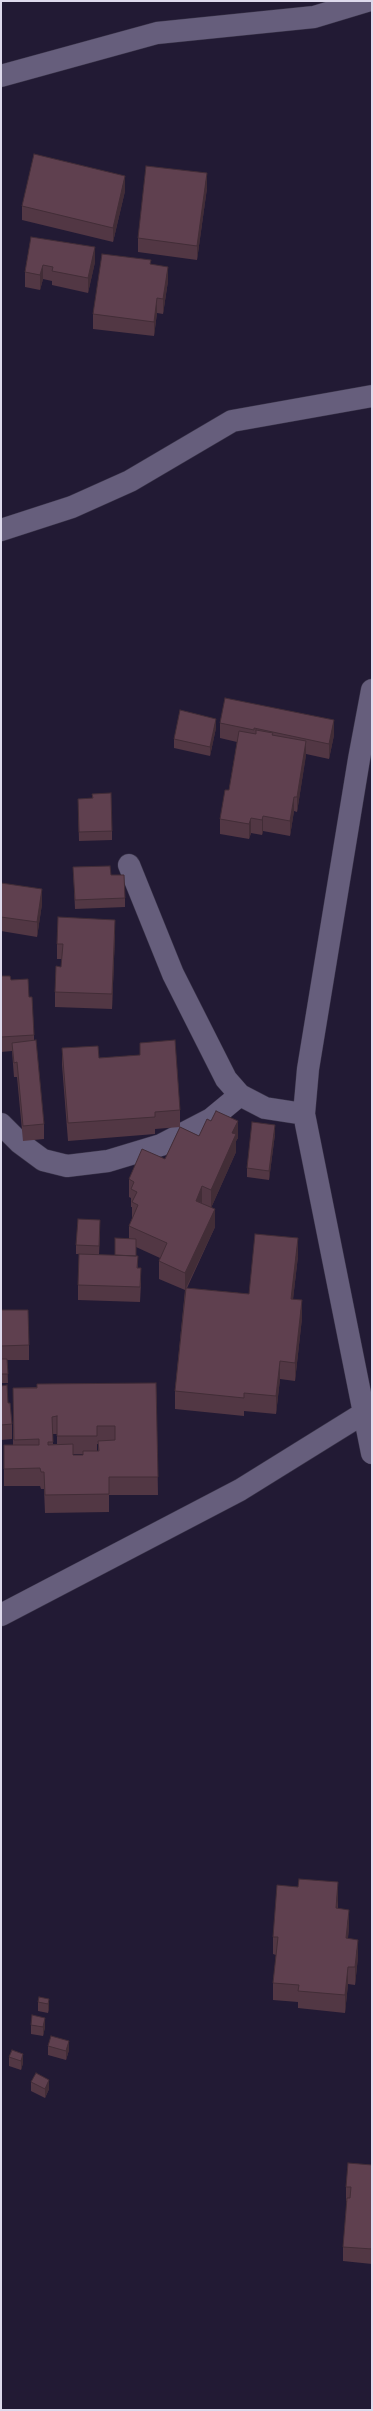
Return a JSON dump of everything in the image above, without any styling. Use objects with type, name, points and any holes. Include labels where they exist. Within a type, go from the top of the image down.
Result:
[{"type":"street","points":[[1,76],[158,33],[314,17],[367,1]]},
{"type":"street","points":[[1,530],[72,507],[130,481],[232,421],[372,396]]},
{"type":"street","points":[[372,690],[365,760],[308,1069],[304,1114],[369,1410],[372,1453]]},
{"type":"street","points":[[129,866],[173,974],[226,1079],[240,1095],[265,1108],[304,1114]]},
{"type":"street","points":[[1,1124],[20,1143],[43,1160],[67,1166],[108,1161],[161,1145],[211,1119],[240,1095]]},
{"type":"street","points":[[1,1615],[240,1490],[369,1410]]},
{"type":"building","points":[[34,154],[125,176],[113,228],[22,206]]},
{"type":"building","points":[[146,166],[207,173],[197,246],[138,238]]},
{"type":"building","points":[[31,237],[95,247],[88,278],[52,271],[53,267],[43,265],[40,275],[25,272]]},
{"type":"building","points":[[102,254],[151,260],[150,264],[168,267],[163,299],[157,298],[154,322],[93,314]]},
{"type":"building","points":[[225,698],[334,720],[329,744],[254,728],[254,730],[220,723]]},
{"type":"building","points":[[180,710],[216,719],[210,747],[174,739]]},
{"type":"building","points":[[256,730],[273,733],[272,735],[306,741],[297,797],[294,797],[290,821],[263,816],[262,820],[251,818],[249,824],[220,819],[225,790],[229,790],[239,731],[256,734]]},
{"type":"building","points":[[111,793],[112,831],[79,832],[78,799],[93,798],[92,794]]},
{"type":"building","points":[[110,866],[111,875],[124,875],[125,898],[75,900],[73,867]]},
{"type":"building","points":[[1,883],[42,889],[37,922],[1,917]]},
{"type":"building","points":[[58,917],[115,920],[112,994],[55,992],[56,966],[61,967],[63,944],[57,944]]},
{"type":"building","points":[[1,976],[10,976],[11,980],[28,979],[29,997],[32,997],[34,1035],[1,1037]]},
{"type":"building","points":[[36,1040],[44,1124],[23,1126],[17,1062],[14,1063],[12,1043]]},
{"type":"building","points":[[175,1040],[180,1110],[155,1112],[155,1117],[68,1123],[62,1048],[98,1046],[99,1058],[140,1055],[140,1043]]},
{"type":"building","points":[[216,1111],[238,1121],[232,1133],[236,1134],[211,1190],[202,1186],[196,1201],[215,1209],[185,1273],[159,1261],[167,1243],[129,1226],[138,1205],[132,1202],[137,1192],[131,1189],[134,1182],[129,1179],[142,1149],[165,1159],[180,1127],[199,1136],[207,1119],[211,1121]]},
{"type":"building","points":[[252,1122],[275,1125],[269,1171],[247,1168]]},
{"type":"building","points":[[78,1219],[100,1220],[99,1246],[76,1245]]},
{"type":"building","points":[[255,1234],[298,1238],[291,1299],[302,1300],[295,1363],[280,1361],[276,1396],[244,1393],[244,1398],[175,1391],[186,1288],[249,1294]]},
{"type":"building","points":[[115,1238],[136,1239],[136,1256],[115,1255]]},
{"type":"building","points":[[79,1254],[138,1256],[137,1268],[141,1268],[140,1287],[78,1285]]},
{"type":"building","points":[[1,1310],[28,1310],[29,1345],[1,1346]]},
{"type":"building","points":[[1,1359],[7,1359],[8,1374],[1,1374]]},
{"type":"building","points":[[156,1383],[158,1477],[109,1477],[109,1494],[45,1495],[44,1472],[41,1472],[40,1468],[4,1469],[4,1445],[39,1445],[39,1439],[14,1440],[13,1388],[37,1388],[37,1384]],"holes":[[[57,1416],[57,1436],[97,1436],[97,1426],[115,1426],[115,1440],[98,1441],[99,1451],[83,1451],[83,1455],[73,1455],[73,1444],[48,1445],[48,1442],[53,1442],[52,1417]]]},
{"type":"building","points":[[7,1385],[8,1403],[10,1403],[12,1424],[1,1425],[1,1386]]},
{"type":"building","points":[[299,1879],[338,1882],[336,1908],[349,1910],[346,1938],[358,1940],[355,1967],[348,1967],[345,1995],[298,1991],[299,1985],[273,1983],[278,1937],[273,1937],[277,1885],[298,1887]]},
{"type":"building","points":[[39,1997],[49,1999],[48,2004],[38,2002]]},
{"type":"building","points":[[32,2015],[45,2018],[43,2027],[31,2025]]},
{"type":"building","points":[[51,2036],[69,2041],[66,2051],[48,2046]]},
{"type":"building","points":[[12,2050],[23,2054],[21,2061],[9,2057]]},
{"type":"building","points":[[36,2073],[49,2080],[45,2089],[31,2082]]},
{"type":"building","points":[[348,2163],[372,2165],[372,2249],[343,2247],[347,2198],[350,2198],[351,2187],[346,2187]]}]
